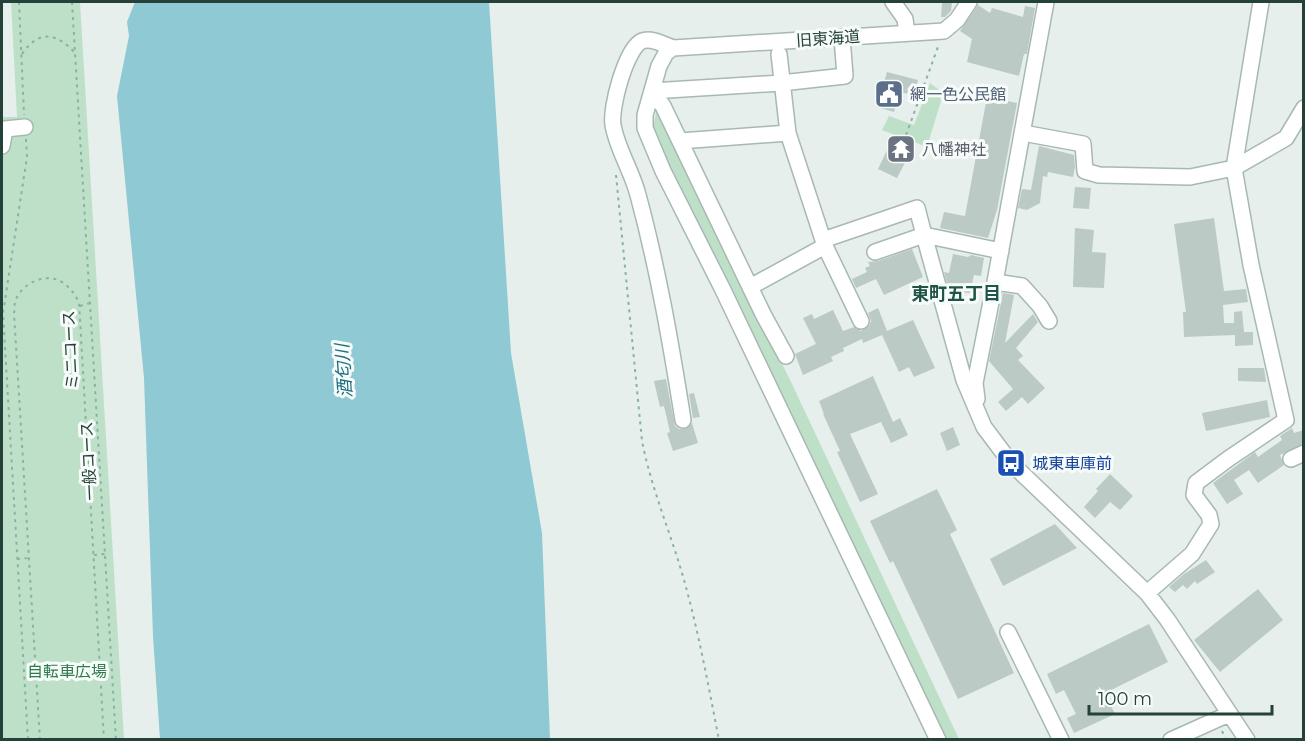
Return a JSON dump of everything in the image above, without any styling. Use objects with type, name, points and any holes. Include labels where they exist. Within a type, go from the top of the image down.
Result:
[{"type":"street","points":[[893,2],[906,19],[907,33]]},
{"type":"street","points":[[944,31],[957,20],[969,2]]},
{"type":"street","points":[[977,408],[975,383],[996,282],[1046,2]]},
{"type":"street","points":[[1147,593],[1192,554],[1211,524],[1209,515],[1194,495],[1196,483],[1286,420],[1251,265],[1234,168],[1261,2]]},
{"type":"street","name":"旧東海道","points":[[683,420],[664,307],[638,192],[613,124],[620,82],[627,61],[635,47],[647,40],[673,48],[944,31]]},
{"type":"street","points":[[652,91],[782,84],[844,76],[842,37]]},
{"type":"street","points":[[673,48],[666,53],[659,66],[644,122],[663,171],[939,740]]},
{"type":"street","points":[[779,54],[788,133],[824,243],[861,321]]},
{"type":"street","points":[[652,91],[663,106],[750,287],[786,356]]},
{"type":"street","points":[[1023,133],[1083,144],[1085,171],[1099,175],[1190,177],[1234,168],[1286,138],[1304,108]]},
{"type":"street","points":[[2,146],[5,129],[25,127]]},
{"type":"street","points":[[680,141],[788,133]]},
{"type":"street","points":[[750,287],[824,243],[917,208],[964,380],[984,427],[1011,463],[1147,593],[1167,619],[1247,740]]},
{"type":"street","points":[[875,252],[924,235],[1001,251]]},
{"type":"street","points":[[996,282],[1022,286],[1040,306],[1049,321]]},
{"type":"street","points":[[1008,632],[1061,740]]},
{"type":"street","points":[[1171,740],[1229,714]]},
{"type":"path","points":[[19,2],[27,157],[3,313],[28,740]]},
{"type":"path","name":"一般コース","points":[[72,2],[116,740]]},
{"type":"path","points":[[901,149],[944,31]]},
{"type":"path","points":[[22,54],[31,43],[47,36],[63,40],[75,53]]},
{"type":"path","points":[[615,165],[642,441],[648,472],[681,572],[700,643],[719,740]]},
{"type":"path","name":"ミニコース","points":[[40,740],[14,313],[15,300],[21,291],[31,282],[43,278],[57,279],[71,288],[80,306],[104,740]]},
{"type":"path","points":[[80,306],[90,303]]},
{"type":"path","points":[[94,555],[105,554]]},
{"type":"path","points":[[18,559],[29,558]]},
{"type":"green space","name":"自転車広場","points":[[11,2],[80,2],[124,739],[2,739],[2,117],[17,117]]},
{"type":"green space","points":[[930,83],[939,90],[941,101],[927,147],[882,130],[889,116],[914,125]]},
{"type":"green space","points":[[657,108],[792,384],[959,739],[942,739],[652,131]]},
{"type":"water","name":"酒匂川","points":[[135,2],[489,2],[511,353],[542,533],[550,739],[160,739],[153,636],[144,378],[117,96],[129,36],[127,22]]},
{"type":"building","points":[[942,2],[952,2],[951,11],[945,17],[941,17]]},
{"type":"building","points":[[978,5],[990,13],[992,8],[1023,17],[1025,6],[1035,8],[1027,54],[1024,54],[1019,76],[967,62],[972,39],[960,31]]},
{"type":"building","name":"網一色公民館","points":[[887,72],[918,80],[914,95],[899,92],[894,112],[877,107]]},
{"type":"building","points":[[987,97],[1017,103],[997,210],[988,238],[940,228],[944,212],[965,216]]},
{"type":"building","name":"八幡神社","points":[[890,144],[910,153],[897,178],[878,169]]},
{"type":"building","points":[[1039,146],[1074,155],[1073,177],[1048,172],[1047,177],[1043,176],[1040,203],[1027,210],[1018,208],[1022,189],[1031,190]]},
{"type":"building","points":[[1075,187],[1091,188],[1089,209],[1073,208]]},
{"type":"building","points":[[1214,218],[1224,291],[1246,289],[1248,302],[1223,305],[1224,323],[1234,323],[1234,312],[1242,311],[1244,332],[1253,332],[1253,345],[1235,346],[1235,335],[1184,337],[1183,312],[1186,312],[1174,224]]},
{"type":"building","points":[[1075,228],[1094,230],[1092,252],[1106,253],[1104,288],[1073,287]]},
{"type":"building","points":[[912,249],[923,277],[884,295],[876,279],[856,288],[852,279],[867,272],[865,268],[870,266],[868,262],[878,261]]},
{"type":"building","points":[[953,254],[984,258],[981,276],[974,275],[970,293],[949,291],[944,272],[949,273]]},
{"type":"building","points":[[1003,293],[1014,295],[1005,343],[1033,314],[1038,322],[1016,348],[1023,356],[1018,360],[1045,388],[1028,404],[1022,397],[1006,411],[998,402],[1013,389],[989,361]]},
{"type":"building","points":[[878,308],[887,331],[913,320],[935,368],[914,377],[909,367],[899,372],[882,335],[863,343],[862,339],[843,348],[844,351],[831,357],[833,361],[803,375],[795,354],[816,344],[803,318],[812,314],[814,319],[833,310],[843,331],[854,327],[861,331],[869,326],[871,321],[868,313]]},
{"type":"building","points":[[1238,368],[1264,368],[1266,382],[1238,381]]},
{"type":"building","points":[[873,376],[893,422],[900,418],[908,435],[891,443],[881,422],[850,434],[878,494],[860,502],[837,452],[840,451],[819,401]]},
{"type":"building","points":[[666,379],[675,426],[685,429],[692,423],[698,443],[673,451],[667,433],[670,432],[664,406],[660,407],[654,381]]},
{"type":"building","points":[[694,393],[700,417],[693,418],[689,394]]},
{"type":"building","points":[[1267,400],[1270,417],[1206,431],[1202,413]]},
{"type":"building","points":[[953,427],[960,445],[947,451],[940,433]]},
{"type":"building","points":[[1292,428],[1294,433],[1304,430],[1304,443],[1280,455],[1284,465],[1258,483],[1249,470],[1234,480],[1243,494],[1227,504],[1213,483],[1255,452],[1258,457],[1282,440],[1280,436]]},
{"type":"building","points":[[1110,474],[1133,496],[1120,510],[1110,502],[1095,518],[1084,507]]},
{"type":"building","points":[[937,489],[957,530],[950,534],[1014,673],[958,699],[893,561],[890,563],[870,521]]},
{"type":"building","points":[[1055,524],[1077,548],[1003,586],[990,559]]},
{"type":"building","points":[[1206,560],[1215,572],[1197,584],[1195,581],[1187,589],[1183,585],[1175,592],[1169,587],[1184,574]]},
{"type":"building","points":[[1258,589],[1283,620],[1220,672],[1194,640]]},
{"type":"building","points":[[1149,624],[1168,662],[1105,693],[1115,714],[1074,733],[1067,718],[1076,714],[1064,690],[1056,694],[1047,674]]},
{"type":"place","name":"網一色公民館","points":[[889,94]]},
{"type":"place","name":"八幡神社","points":[[901,149]]},
{"type":"place","name":"城東車庫前","points":[[1011,463]]},
{"type":"district","name":"東町五丁目","points":[[956,294]]}]
